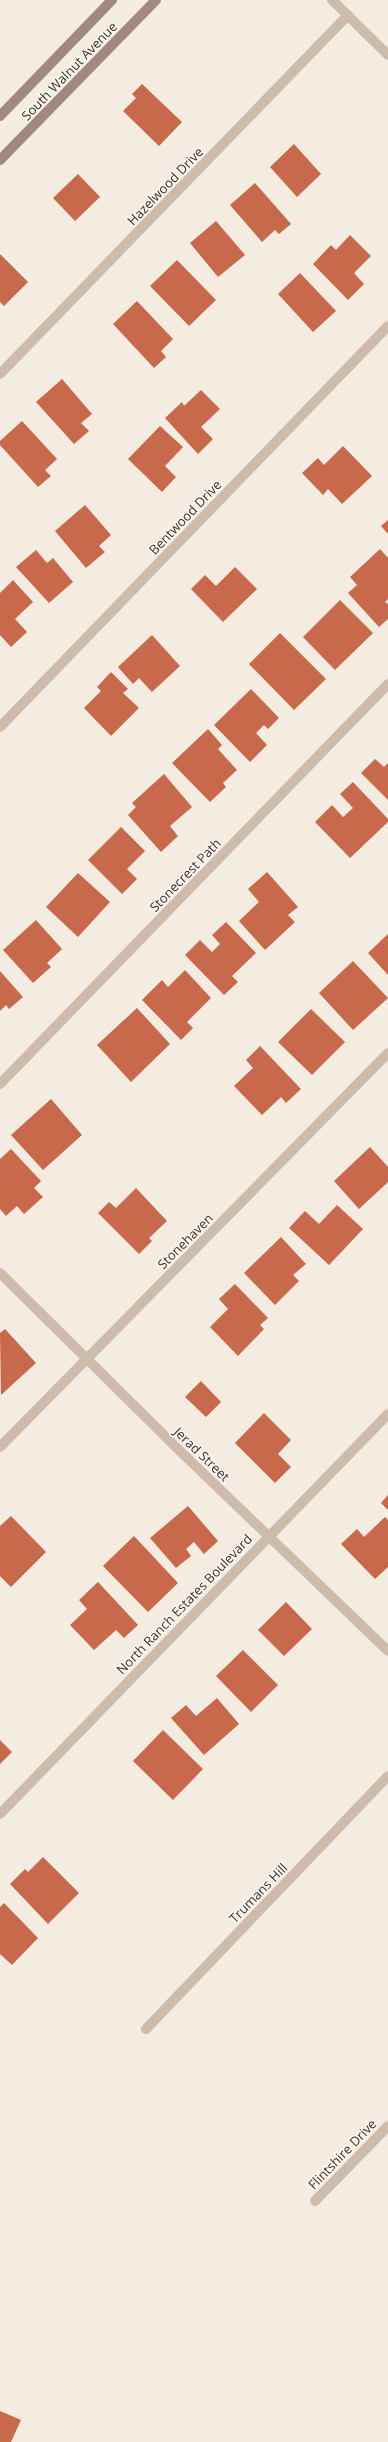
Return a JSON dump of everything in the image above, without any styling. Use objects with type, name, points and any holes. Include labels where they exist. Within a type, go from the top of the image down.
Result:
[{"type":"street","name":"South Walnut Avenue","points":[[0,116],[112,0]]},
{"type":"street","name":"South Walnut Avenue","points":[[0,160],[156,0]]},
{"type":"street","points":[[332,0],[388,55]]},
{"type":"street","name":"Hazelwood Drive","points":[[0,374],[348,15]]},
{"type":"street","name":"Bentwood Drive","points":[[0,727],[388,326]]},
{"type":"street","name":"Stonecrest Path","points":[[0,1084],[388,684]]},
{"type":"street","name":"Stonehaven","points":[[0,1447],[388,1053]]},
{"type":"street","name":"Jerad Street","points":[[0,1273],[268,1536],[388,1651]]},
{"type":"street","name":"North Ranch Estates Boulevard","points":[[0,1814],[388,1414]]},
{"type":"street","name":"Trumans Hill","points":[[146,2029],[388,1776]]},
{"type":"street","name":"Flintshire Drive","points":[[314,2201],[388,2126]]},
{"type":"building","points":[[142,84],[182,122],[159,146],[123,111],[136,98],[132,94]]},
{"type":"building","points":[[294,144],[321,174],[297,197],[270,167]]},
{"type":"building","points":[[78,174],[100,197],[75,221],[53,198]]},
{"type":"building","points":[[255,183],[291,224],[279,234],[275,230],[262,242],[230,205]]},
{"type":"building","points":[[216,221],[245,255],[218,277],[190,243]]},
{"type":"building","points":[[350,235],[371,256],[354,273],[364,284],[348,300],[313,264],[331,245],[336,250]]},
{"type":"building","points":[[0,254],[28,282],[4,306],[0,302]]},
{"type":"building","points":[[177,260],[216,300],[189,326],[150,286]]},
{"type":"building","points":[[300,273],[336,311],[313,332],[278,294]]},
{"type":"building","points":[[137,301],[173,339],[161,351],[166,357],[154,368],[113,324]]},
{"type":"building","points":[[62,379],[92,414],[81,423],[89,431],[74,444],[36,402]]},
{"type":"building","points":[[201,390],[220,409],[201,427],[213,439],[198,454],[165,418],[182,402],[184,406]]},
{"type":"building","points":[[22,421],[57,459],[45,470],[51,476],[38,487],[0,445],[0,441]]},
{"type":"building","points":[[160,426],[183,447],[165,466],[176,477],[162,492],[128,459]]},
{"type":"building","points":[[343,446],[372,476],[342,504],[328,489],[323,495],[302,473],[318,458],[324,465]]},
{"type":"building","points":[[85,505],[111,535],[99,546],[105,552],[86,568],[55,531]]},
{"type":"building","points":[[388,520],[388,534],[381,526]]},
{"type":"building","points":[[380,549],[388,558],[388,599],[385,602],[388,604],[388,619],[379,627],[348,593],[357,585],[350,577]]},
{"type":"building","points":[[36,550],[47,563],[53,558],[73,582],[49,603],[16,567]]},
{"type":"building","points":[[235,567],[257,589],[223,622],[191,589],[205,575],[216,586]]},
{"type":"building","points":[[13,580],[33,602],[15,619],[27,632],[11,647],[0,635],[0,593]]},
{"type":"building","points":[[340,600],[373,633],[335,670],[303,637]]},
{"type":"building","points":[[280,633],[326,679],[294,710],[249,664]]},
{"type":"building","points":[[152,635],[180,666],[152,692],[139,678],[133,684],[118,667]]},
{"type":"building","points":[[111,672],[128,689],[123,693],[139,708],[111,736],[84,708],[101,691],[97,687]]},
{"type":"building","points":[[251,689],[279,718],[268,729],[264,725],[256,733],[267,745],[250,762],[214,725]]},
{"type":"building","points":[[208,729],[222,745],[218,749],[237,770],[223,783],[226,787],[210,802],[172,763]]},
{"type":"building","points":[[375,759],[384,767],[388,763],[388,800],[361,773]]},
{"type":"building","points":[[164,774],[192,807],[170,826],[178,836],[161,852],[128,815],[136,807],[132,803]]},
{"type":"building","points":[[353,782],[388,819],[388,822],[350,858],[315,822],[332,805],[343,817],[353,808],[340,794]]},
{"type":"building","points":[[121,827],[145,851],[127,869],[137,879],[122,894],[88,860]]},
{"type":"building","points":[[267,872],[298,907],[288,915],[295,922],[265,950],[239,921],[259,902],[248,889]]},
{"type":"building","points":[[78,873],[110,902],[78,937],[46,907]]},
{"type":"building","points":[[36,920],[62,949],[47,963],[51,967],[33,983],[3,950]]},
{"type":"building","points":[[226,922],[256,953],[232,976],[238,982],[224,995],[185,955],[200,940],[212,952],[220,944],[212,935]]},
{"type":"building","points":[[388,934],[388,975],[368,953]]},
{"type":"building","points":[[353,961],[388,998],[353,1030],[319,993]]},
{"type":"building","points":[[185,970],[211,998],[187,1022],[193,1028],[181,1040],[142,1000],[162,980],[168,987]]},
{"type":"building","points":[[0,971],[23,997],[9,1009],[6,1005],[0,1011]]},
{"type":"building","points":[[137,1008],[170,1044],[131,1082],[97,1045]]},
{"type":"building","points":[[311,1009],[345,1042],[312,1075],[278,1042]]},
{"type":"building","points":[[260,1046],[301,1089],[286,1103],[281,1097],[262,1115],[234,1086],[253,1068],[246,1060]]},
{"type":"building","points":[[51,1099],[82,1135],[43,1170],[11,1135]]},
{"type":"building","points":[[370,1147],[388,1167],[388,1182],[359,1209],[334,1181]]},
{"type":"building","points":[[11,1149],[41,1181],[34,1188],[43,1197],[24,1214],[17,1206],[6,1216],[0,1209],[0,1159]]},
{"type":"building","points":[[136,1188],[167,1221],[149,1238],[152,1241],[139,1254],[98,1213],[109,1202],[116,1208]]},
{"type":"building","points":[[337,1205],[363,1229],[329,1265],[289,1228],[305,1211],[319,1224]]},
{"type":"building","points":[[281,1237],[306,1264],[293,1275],[299,1281],[275,1305],[244,1273]]},
{"type":"building","points":[[235,1284],[268,1318],[260,1325],[264,1329],[238,1356],[210,1327],[228,1309],[219,1299]]},
{"type":"building","points":[[5,1329],[36,1363],[1,1395],[0,1333]]},
{"type":"building","points":[[201,1381],[221,1402],[206,1417],[185,1397]]},
{"type":"building","points":[[264,1413],[291,1440],[278,1454],[291,1467],[275,1483],[235,1443]]},
{"type":"building","points":[[388,1495],[388,1510],[381,1503]]},
{"type":"building","points":[[188,1506],[218,1541],[204,1554],[194,1542],[186,1549],[191,1556],[176,1568],[150,1538]]},
{"type":"building","points":[[11,1516],[46,1552],[11,1587],[0,1576],[0,1526]]},
{"type":"building","points":[[385,1517],[388,1520],[388,1567],[375,1579],[341,1544],[357,1529],[364,1537]]},
{"type":"building","points":[[134,1536],[178,1583],[148,1612],[103,1566]]},
{"type":"building","points":[[98,1582],[138,1625],[124,1638],[116,1630],[94,1650],[70,1625],[87,1609],[79,1600]]},
{"type":"building","points":[[286,1602],[312,1629],[284,1656],[258,1630]]},
{"type":"building","points":[[243,1650],[278,1685],[251,1712],[216,1676]]},
{"type":"building","points":[[217,1698],[239,1724],[204,1755],[171,1718],[186,1705],[196,1716]]},
{"type":"building","points":[[163,1730],[203,1769],[173,1800],[133,1761]]},
{"type":"building","points":[[0,1740],[12,1752],[0,1764]]},
{"type":"building","points":[[43,1857],[79,1893],[48,1924],[10,1884],[25,1869],[28,1872]]},
{"type":"building","points":[[4,1903],[38,1938],[12,1965],[0,1954],[0,1907]]},
{"type":"building","points":[[0,2411],[21,2420],[11,2442],[0,2442]]}]
